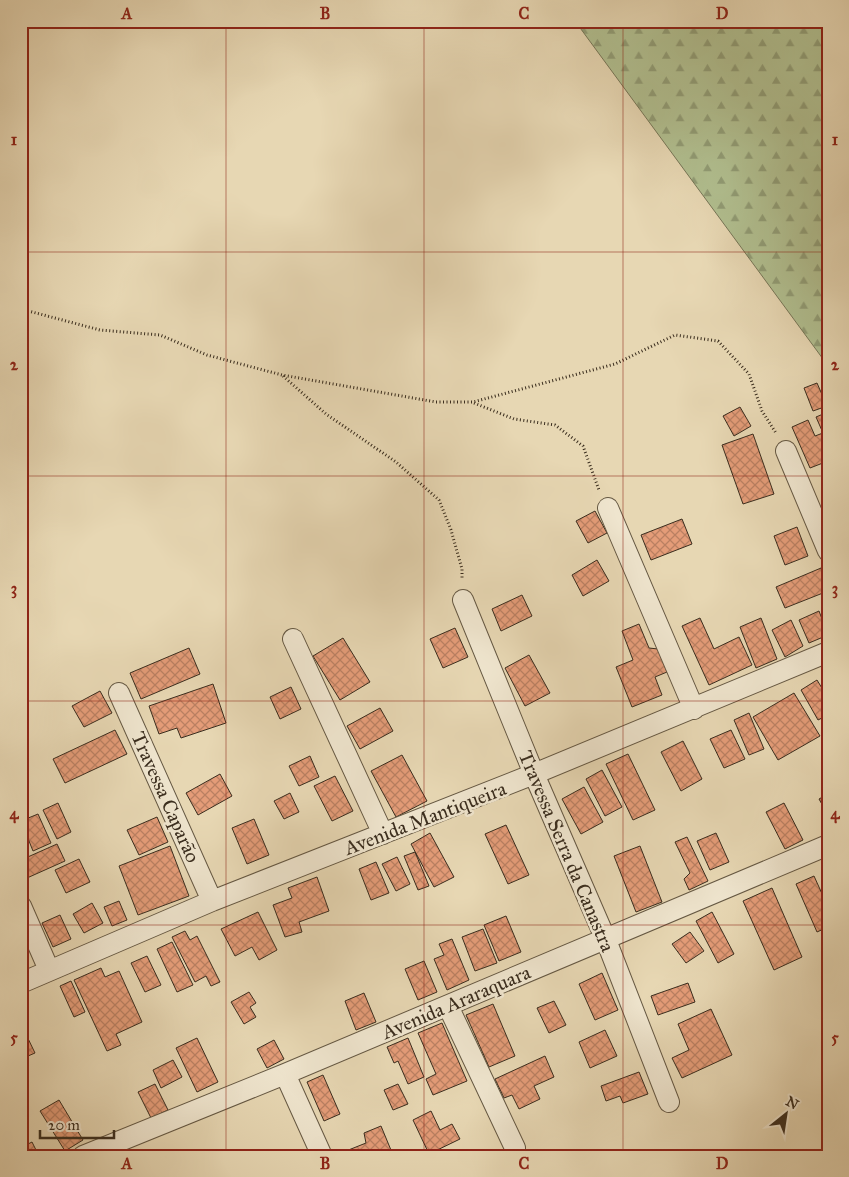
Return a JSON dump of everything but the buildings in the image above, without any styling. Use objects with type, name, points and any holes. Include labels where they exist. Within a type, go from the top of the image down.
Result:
[{"type":"street","points":[[786,451],[828,551]]},
{"type":"street","points":[[608,508],[694,708]]},
{"type":"street","name":"Travessa Serra da Canastra","points":[[463,600],[534,774],[606,940],[669,1102]]},
{"type":"street","points":[[293,639],[383,834]]},
{"type":"street","name":"Avenida Mantiqueira","points":[[21,983],[212,901],[534,774],[828,652]]},
{"type":"street","name":"Travessa Caparão","points":[[119,693],[212,901]]},
{"type":"street","name":"Avenida Araraquara","points":[[83,1156],[123,1148],[285,1074],[828,845]]},
{"type":"street","points":[[21,906],[48,970]]},
{"type":"street","points":[[448,1006],[514,1148]]},
{"type":"street","points":[[285,1074],[322,1156]]},
{"type":"path","points":[[21,310],[100,330],[160,335],[208,355],[282,375],[436,402],[472,402],[615,364],[675,335],[709,340],[718,342],[749,374],[762,411],[786,451]]},
{"type":"path","points":[[282,375],[326,414],[396,462],[439,500],[451,530],[462,569],[463,600]]},
{"type":"path","points":[[472,402],[514,419],[555,424],[582,446],[594,479],[608,508]]},
{"type":"green space","points":[[575,21],[828,21],[828,357],[823,359]]}]
